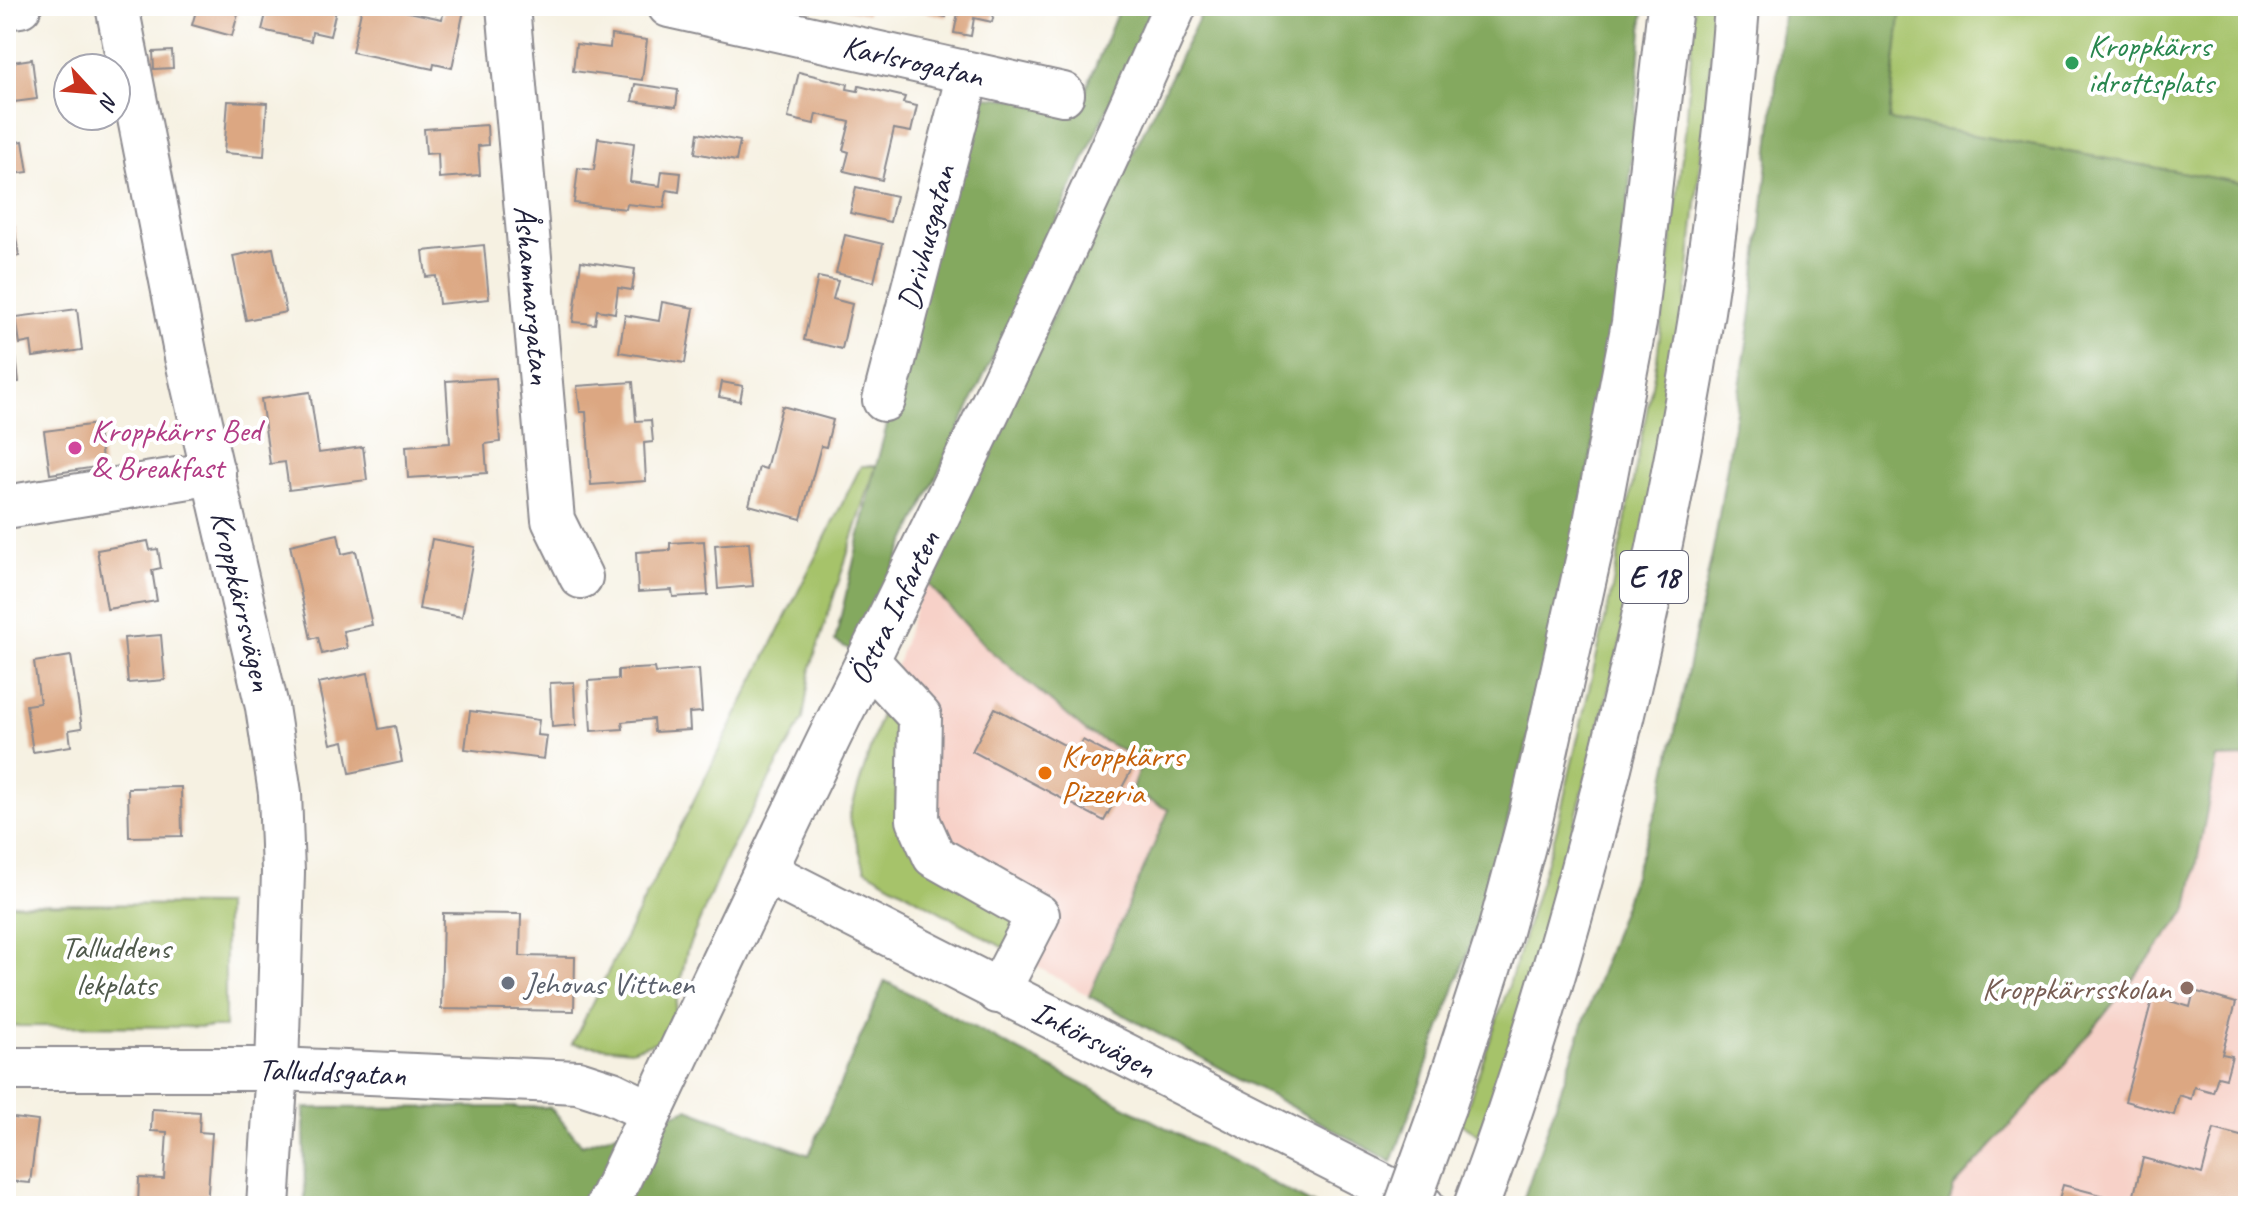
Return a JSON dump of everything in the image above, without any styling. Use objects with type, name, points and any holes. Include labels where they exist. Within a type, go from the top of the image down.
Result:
[{"type":"highway","name":"E 18","points":[[1407,1206],[1499,935],[1531,816],[1594,533],[1634,323],[1670,6]]},
{"type":"highway","name":"E 18","points":[[1476,1206],[1503,1134],[1548,994],[1594,835],[1656,568],[1702,322],[1737,6]]},
{"type":"street","points":[[6,8],[20,6]]},
{"type":"street","name":"Kroppkärrsvägen","points":[[117,6],[186,357],[267,707],[280,793],[283,872],[277,1069],[268,1206]]},
{"type":"street","name":"Åshammargatan","points":[[508,6],[553,520],[581,577]]},
{"type":"street","name":"Karlsrogatan","points":[[669,6],[1063,94]]},
{"type":"street","name":"Östra Infarten","points":[[607,1206],[1113,145],[1175,6]]},
{"type":"street","name":"Drivhusgatan","points":[[884,400],[968,74]]},
{"type":"street","points":[[6,507],[214,473]]},
{"type":"street","points":[[868,661],[920,717],[918,820],[934,856],[1038,915],[998,992]]},
{"type":"street","name":"Inkörsvägen","points":[[766,872],[1423,1206]]},
{"type":"street","name":"Talluddsgatan","points":[[6,1069],[277,1069],[578,1082],[612,1093],[651,1112]]},
{"type":"shaded area","points":[[924,579],[986,647],[1087,732],[1143,761],[1169,810],[1089,996],[865,869],[849,817]]},
{"type":"shaded area","name":"Kroppkärrsskolan","points":[[2248,757],[2248,1206],[1948,1206],[1954,1187],[2063,1067],[2188,909],[2217,758]]},
{"type":"green space","points":[[1120,6],[1154,6],[854,652],[835,641],[876,466],[975,96],[1080,104]]},
{"type":"green space","points":[[1205,6],[1644,6],[1620,303],[1563,601],[1490,890],[1392,1162],[1089,996],[1169,810],[1131,791],[1142,761],[1087,732],[986,647],[924,579]]},
{"type":"green space","points":[[1694,6],[1717,6],[1685,307],[1645,547],[1547,931],[1479,1135],[1461,1124],[1509,985],[1557,828],[1611,594],[1657,359],[1687,116]]},
{"type":"green space","points":[[1784,6],[1901,6],[1889,120],[2248,184],[2248,757],[2217,758],[2188,909],[2063,1067],[1954,1187],[1948,1206],[1521,1206],[1662,793],[1715,540],[1752,312]]},
{"type":"green space","name":"Kroppkärrs idrottsplats","points":[[1901,6],[2248,6],[2248,184],[1889,120]]},
{"type":"green space","points":[[861,466],[876,466],[811,667],[803,719],[727,856],[687,950],[675,1010],[659,1041],[631,1050],[572,1044]]},
{"type":"green space","points":[[881,714],[898,728],[896,801],[906,838],[1021,913],[1004,948],[865,869],[849,817]]},
{"type":"green space","name":"Talluddens lekplats","points":[[6,904],[225,905],[225,1027],[6,1026]]},
{"type":"green space","points":[[885,981],[1316,1206],[305,1206],[304,1108],[550,1107],[582,1145],[688,1109],[809,1155]]},
{"type":"building","points":[[181,6],[240,6],[232,36],[192,25],[196,11]]},
{"type":"building","points":[[268,6],[337,6],[330,36],[312,32],[311,41],[262,30]]},
{"type":"building","points":[[362,6],[381,6],[442,19],[445,6],[464,10],[452,68],[434,64],[433,69],[352,52]]},
{"type":"building","points":[[832,6],[868,6],[867,14]]},
{"type":"building","points":[[911,6],[996,6],[992,22],[974,18],[971,36],[954,33],[958,13],[947,11],[946,17],[910,9]]},
{"type":"building","points":[[611,35],[647,40],[642,80],[573,71],[576,44],[610,48]]},
{"type":"building","points":[[172,51],[173,68],[154,69],[153,52]]},
{"type":"building","points":[[32,59],[37,99],[6,103],[6,63]]},
{"type":"building","points":[[799,72],[848,84],[847,89],[858,91],[859,86],[905,97],[903,103],[917,106],[911,132],[894,129],[882,180],[844,171],[849,152],[843,150],[850,122],[816,114],[814,124],[788,118]]},
{"type":"building","points":[[635,84],[678,90],[676,107],[632,101]]},
{"type":"building","points":[[228,101],[267,103],[264,156],[224,153]]},
{"type":"building","points":[[487,125],[488,145],[478,146],[480,175],[439,178],[438,153],[426,154],[424,129]]},
{"type":"building","points":[[698,133],[740,141],[736,161],[695,153]]},
{"type":"building","points":[[598,138],[634,143],[630,182],[660,186],[662,171],[681,173],[679,192],[667,190],[664,208],[627,204],[626,209],[574,203],[578,168],[594,170]]},
{"type":"building","points":[[23,141],[28,172],[6,175],[6,144]]},
{"type":"building","points":[[856,187],[896,196],[890,222],[850,213]]},
{"type":"building","points":[[14,226],[19,256],[6,259],[6,228]]},
{"type":"building","points":[[845,235],[883,244],[874,282],[836,273]]},
{"type":"building","points":[[484,245],[489,299],[439,304],[436,276],[426,277],[423,251]]},
{"type":"building","points":[[273,248],[286,312],[246,320],[233,256]]},
{"type":"building","points":[[581,261],[635,269],[632,290],[618,288],[615,313],[597,310],[595,324],[573,322]]},
{"type":"building","points":[[818,277],[838,281],[833,299],[852,304],[842,349],[804,340]]},
{"type":"building","points":[[662,302],[694,308],[685,363],[619,352],[625,315],[659,321]]},
{"type":"building","points":[[77,309],[82,350],[33,357],[31,342],[20,344],[16,317]]},
{"type":"building","points":[[15,348],[19,382],[6,384],[6,349]]},
{"type":"building","points":[[496,378],[500,442],[485,444],[487,473],[408,478],[406,446],[450,443],[446,381]]},
{"type":"building","points":[[633,382],[636,421],[651,420],[653,442],[644,443],[646,481],[591,485],[586,412],[580,412],[577,386]]},
{"type":"building","points":[[722,382],[743,386],[740,401],[719,397]]},
{"type":"building","points":[[310,392],[319,453],[363,447],[367,480],[289,490],[285,462],[270,464],[261,399]]},
{"type":"building","points":[[782,406],[833,420],[826,447],[821,446],[801,519],[749,505],[759,467],[766,469]]},
{"type":"building","points":[[97,424],[103,466],[50,474],[44,431]]},
{"type":"building","points":[[338,534],[342,554],[356,551],[372,625],[343,631],[347,648],[322,654],[318,637],[311,639],[290,545]]},
{"type":"building","points":[[432,539],[475,547],[462,617],[419,609]]},
{"type":"building","points":[[148,541],[150,550],[158,549],[161,568],[152,570],[157,601],[107,609],[97,550]]},
{"type":"building","points":[[704,541],[708,595],[673,597],[672,590],[638,592],[636,552],[670,550],[670,543]]},
{"type":"building","points":[[749,542],[753,586],[718,589],[715,545]]},
{"type":"building","points":[[161,635],[165,680],[128,683],[124,638]]},
{"type":"building","points":[[71,656],[82,728],[69,730],[71,746],[33,752],[26,705],[40,703],[34,662]]},
{"type":"building","points":[[654,668],[655,673],[699,669],[702,712],[689,713],[690,730],[654,732],[653,719],[622,722],[623,729],[591,731],[588,681],[618,679],[618,670]]},
{"type":"building","points":[[368,673],[379,729],[395,726],[402,762],[350,773],[344,741],[331,744],[318,683]]},
{"type":"building","points":[[574,682],[576,725],[552,727],[550,683]]},
{"type":"building","points":[[995,708],[1077,752],[1083,740],[1133,767],[1104,821],[972,751]]},
{"type":"building","points":[[470,711],[539,720],[537,735],[547,736],[544,759],[465,749]]},
{"type":"building","points":[[181,787],[182,836],[129,837],[128,788]]},
{"type":"building","name":"Jehovas Vittnen","points":[[443,913],[521,914],[520,956],[575,957],[574,1011],[441,1009]]},
{"type":"building","points":[[2194,991],[2236,1003],[2222,1054],[2232,1056],[2226,1078],[2218,1076],[2213,1092],[2194,1087],[2191,1099],[2179,1095],[2174,1115],[2125,1101],[2153,996],[2190,1007]]},
{"type":"building","points":[[152,1109],[200,1112],[199,1132],[212,1133],[207,1206],[138,1206],[139,1178],[164,1179],[167,1132],[151,1131]]},
{"type":"building","points":[[6,1117],[38,1121],[30,1183],[6,1181]]},
{"type":"building","points":[[2214,1129],[2248,1138],[2248,1206],[2057,1206],[2063,1185],[2132,1203],[2143,1158],[2202,1174]]},
{"type":"place","name":"Kroppkärrs idrottsplats","points":[[2072,63]]},
{"type":"place","name":"Kroppkärrs Bed & Breakfast","points":[[75,448]]},
{"type":"place","name":"Kroppkärrs Pizzeria","points":[[1045,773]]},
{"type":"place","name":"Jehovas Vittnen","points":[[508,983]]},
{"type":"place","name":"Kroppkärrsskolan","points":[[2187,988]]}]
